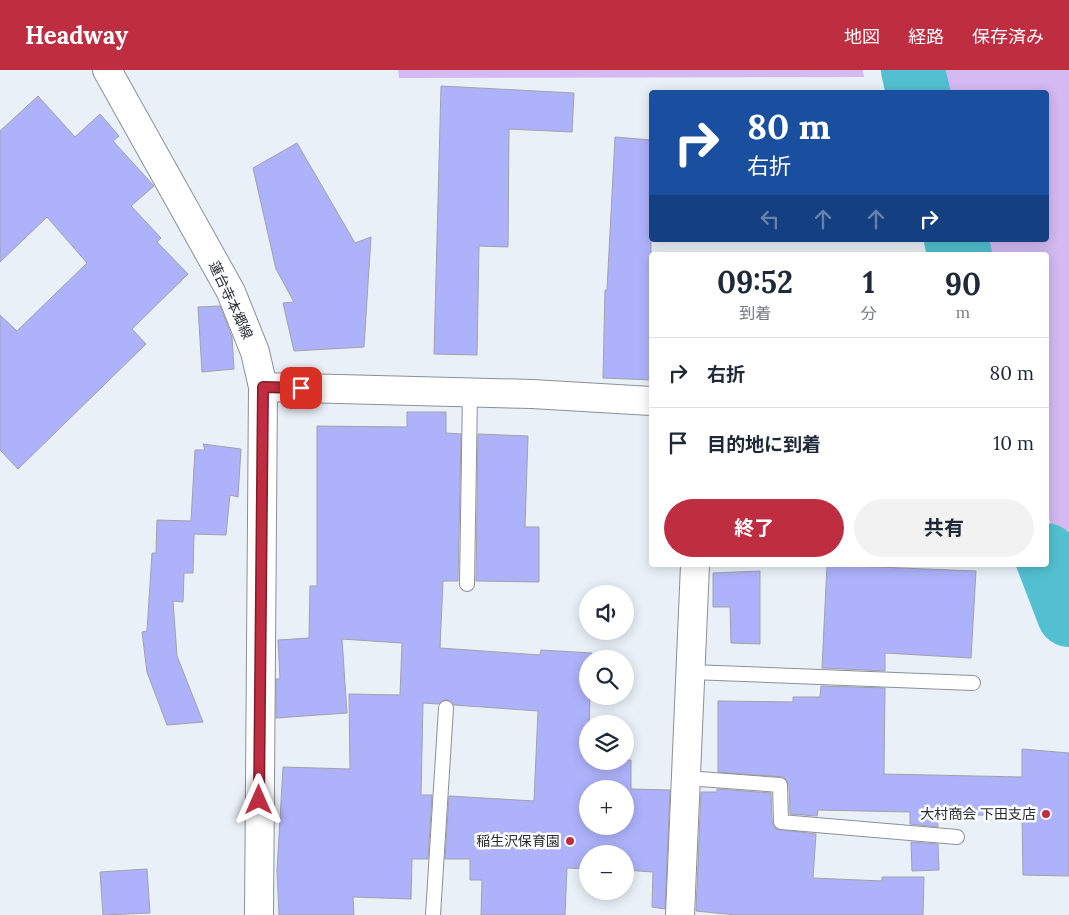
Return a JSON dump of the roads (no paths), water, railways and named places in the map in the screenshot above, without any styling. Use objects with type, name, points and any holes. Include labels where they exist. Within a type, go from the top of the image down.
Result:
[{"type":"main road","name":"蓮台寺本郷線","points":[[107,70],[231,292],[255,352],[263,387],[259,915]]},
{"type":"main road","points":[[263,387],[470,392],[649,401]]},
{"type":"main road","points":[[680,915],[695,567]]},
{"type":"lane","points":[[467,584],[470,392]]},
{"type":"lane","points":[[691,672],[973,684]]},
{"type":"lane","points":[[433,915],[446,708]]},
{"type":"lane","points":[[686,778],[780,785],[781,822],[957,837]]},
{"type":"waterway","points":[[913,70],[918,90]]},
{"type":"waterway","points":[[957,242],[959,252]]},
{"type":"waterway","points":[[1049,563],[1069,615]]},
{"type":"place","name":"大村商会 下田支店","points":[[1046,814]]},
{"type":"place","name":"稲生沢保育園","points":[[570,841]]}]
